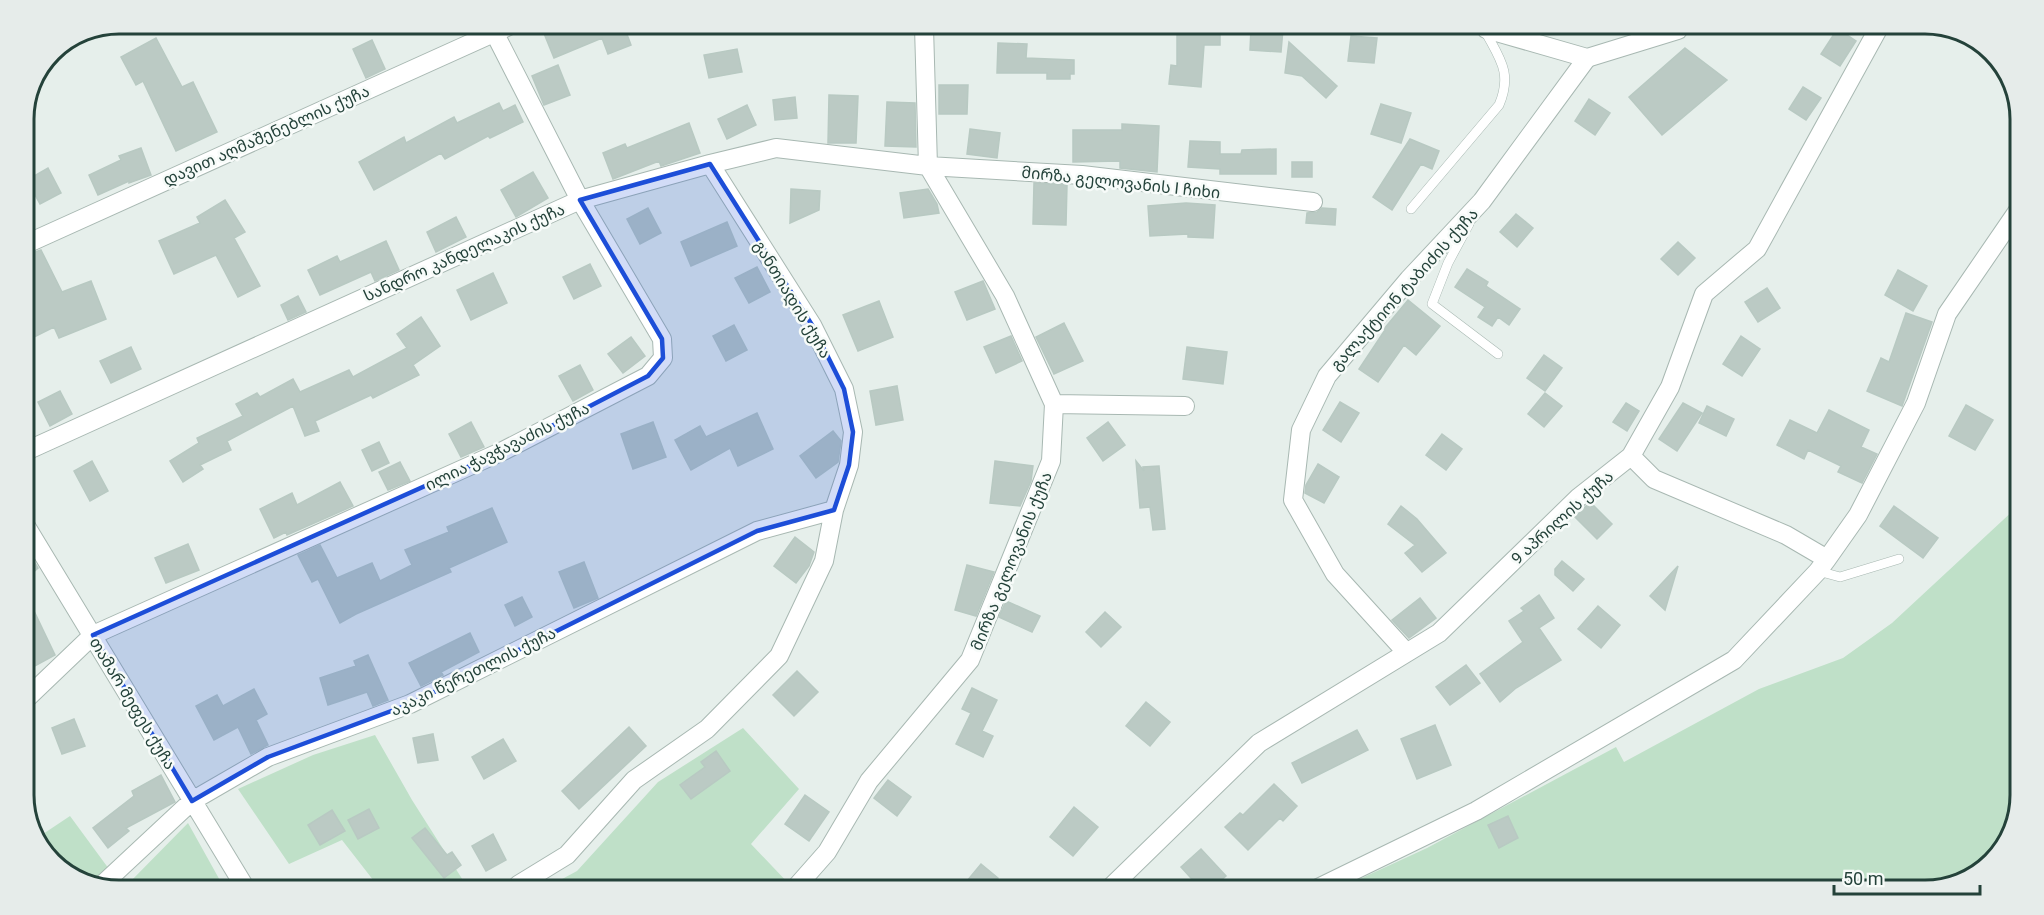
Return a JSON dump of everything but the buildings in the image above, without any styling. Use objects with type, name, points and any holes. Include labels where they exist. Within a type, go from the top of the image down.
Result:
[{"type":"street","name":"დავით აღმაშენებლის ქუჩა","points":[[35,240],[491,34]]},
{"type":"street","name":"ილია ჭავჭავაძის ქუჩა","points":[[35,690],[93,635],[503,451],[648,376],[663,358],[662,339],[580,200],[504,34]]},
{"type":"street","name":"მირზა გელოვანის ქუჩა","points":[[801,880],[827,852],[868,781],[970,660],[1051,462],[1054,404],[1005,296],[928,166],[924,34]]},
{"type":"street","points":[[1503,34],[1587,58],[1665,34]]},
{"type":"street","name":"9 აპრილის ქუჩა","points":[[1118,880],[1259,743],[1439,633],[1579,498],[1631,456],[1670,387],[1704,294],[1757,249],[1875,34]]},
{"type":"street","name":"გალაქტიონ ტაბიძის ქუჩა","points":[[1406,652],[1335,574],[1293,500],[1300,430],[1326,376],[1409,279],[1482,201],[1587,58]]},
{"type":"street","name":"სანდრო კანდელაკის ქუჩა","points":[[35,447],[580,200],[776,148],[928,166]]},
{"type":"street","name":"განთიადის ქუჩა","points":[[526,880],[567,855],[634,780],[707,729],[779,656],[824,561],[834,510],[849,465],[853,432],[844,389],[812,325],[710,164]]},
{"type":"street","name":"მირზა გელოვანის I ჩიხი","points":[[928,166],[1082,175],[1313,202]]},
{"type":"street","points":[[1334,880],[1476,811],[1734,660],[1822,565],[1858,515],[1916,403],[1947,314],[2009,223]]},
{"type":"street","points":[[1054,404],[1185,405]]},
{"type":"street","points":[[1631,456],[1654,479],[1786,535],[1822,565]]},
{"type":"street","name":"აკაკი წერეთლის ქუჩა","points":[[108,879],[192,801],[268,757],[410,704],[756,531],[834,510]]},
{"type":"street","name":"თამარ მეფეს ქუჩა","points":[[35,541],[241,880]]},
{"type":"lane","points":[[1411,208],[1499,105],[1505,91],[1506,74],[1487,34]]},
{"type":"lane","points":[[1482,201],[1448,263],[1431,304],[1498,354]]},
{"type":"lane","points":[[1822,565],[1840,577],[1899,559]]},
{"type":"highlighted area","points":[[710,164],[812,325],[844,389],[853,432],[849,465],[834,510],[757,531],[410,704],[268,757],[192,801],[93,635],[503,451],[648,376],[663,358],[662,339],[580,200]]},
{"type":"green space","points":[[2010,514],[2010,796],[2008,812],[2003,828],[1989,852],[1962,872],[1936,880],[1358,880],[1427,848],[1616,747],[1624,762],[1759,689],[1843,658],[1892,623]]},
{"type":"green space","points":[[743,728],[799,789],[751,844],[785,880],[560,880],[577,871],[658,782]]},
{"type":"green space","points":[[375,735],[412,800],[463,880],[373,880],[342,840],[289,864],[238,789],[313,755]]},
{"type":"green space","points":[[70,816],[117,880],[103,879],[77,869],[59,856],[43,834]]},
{"type":"green space","points":[[188,823],[220,880],[132,880]]}]
